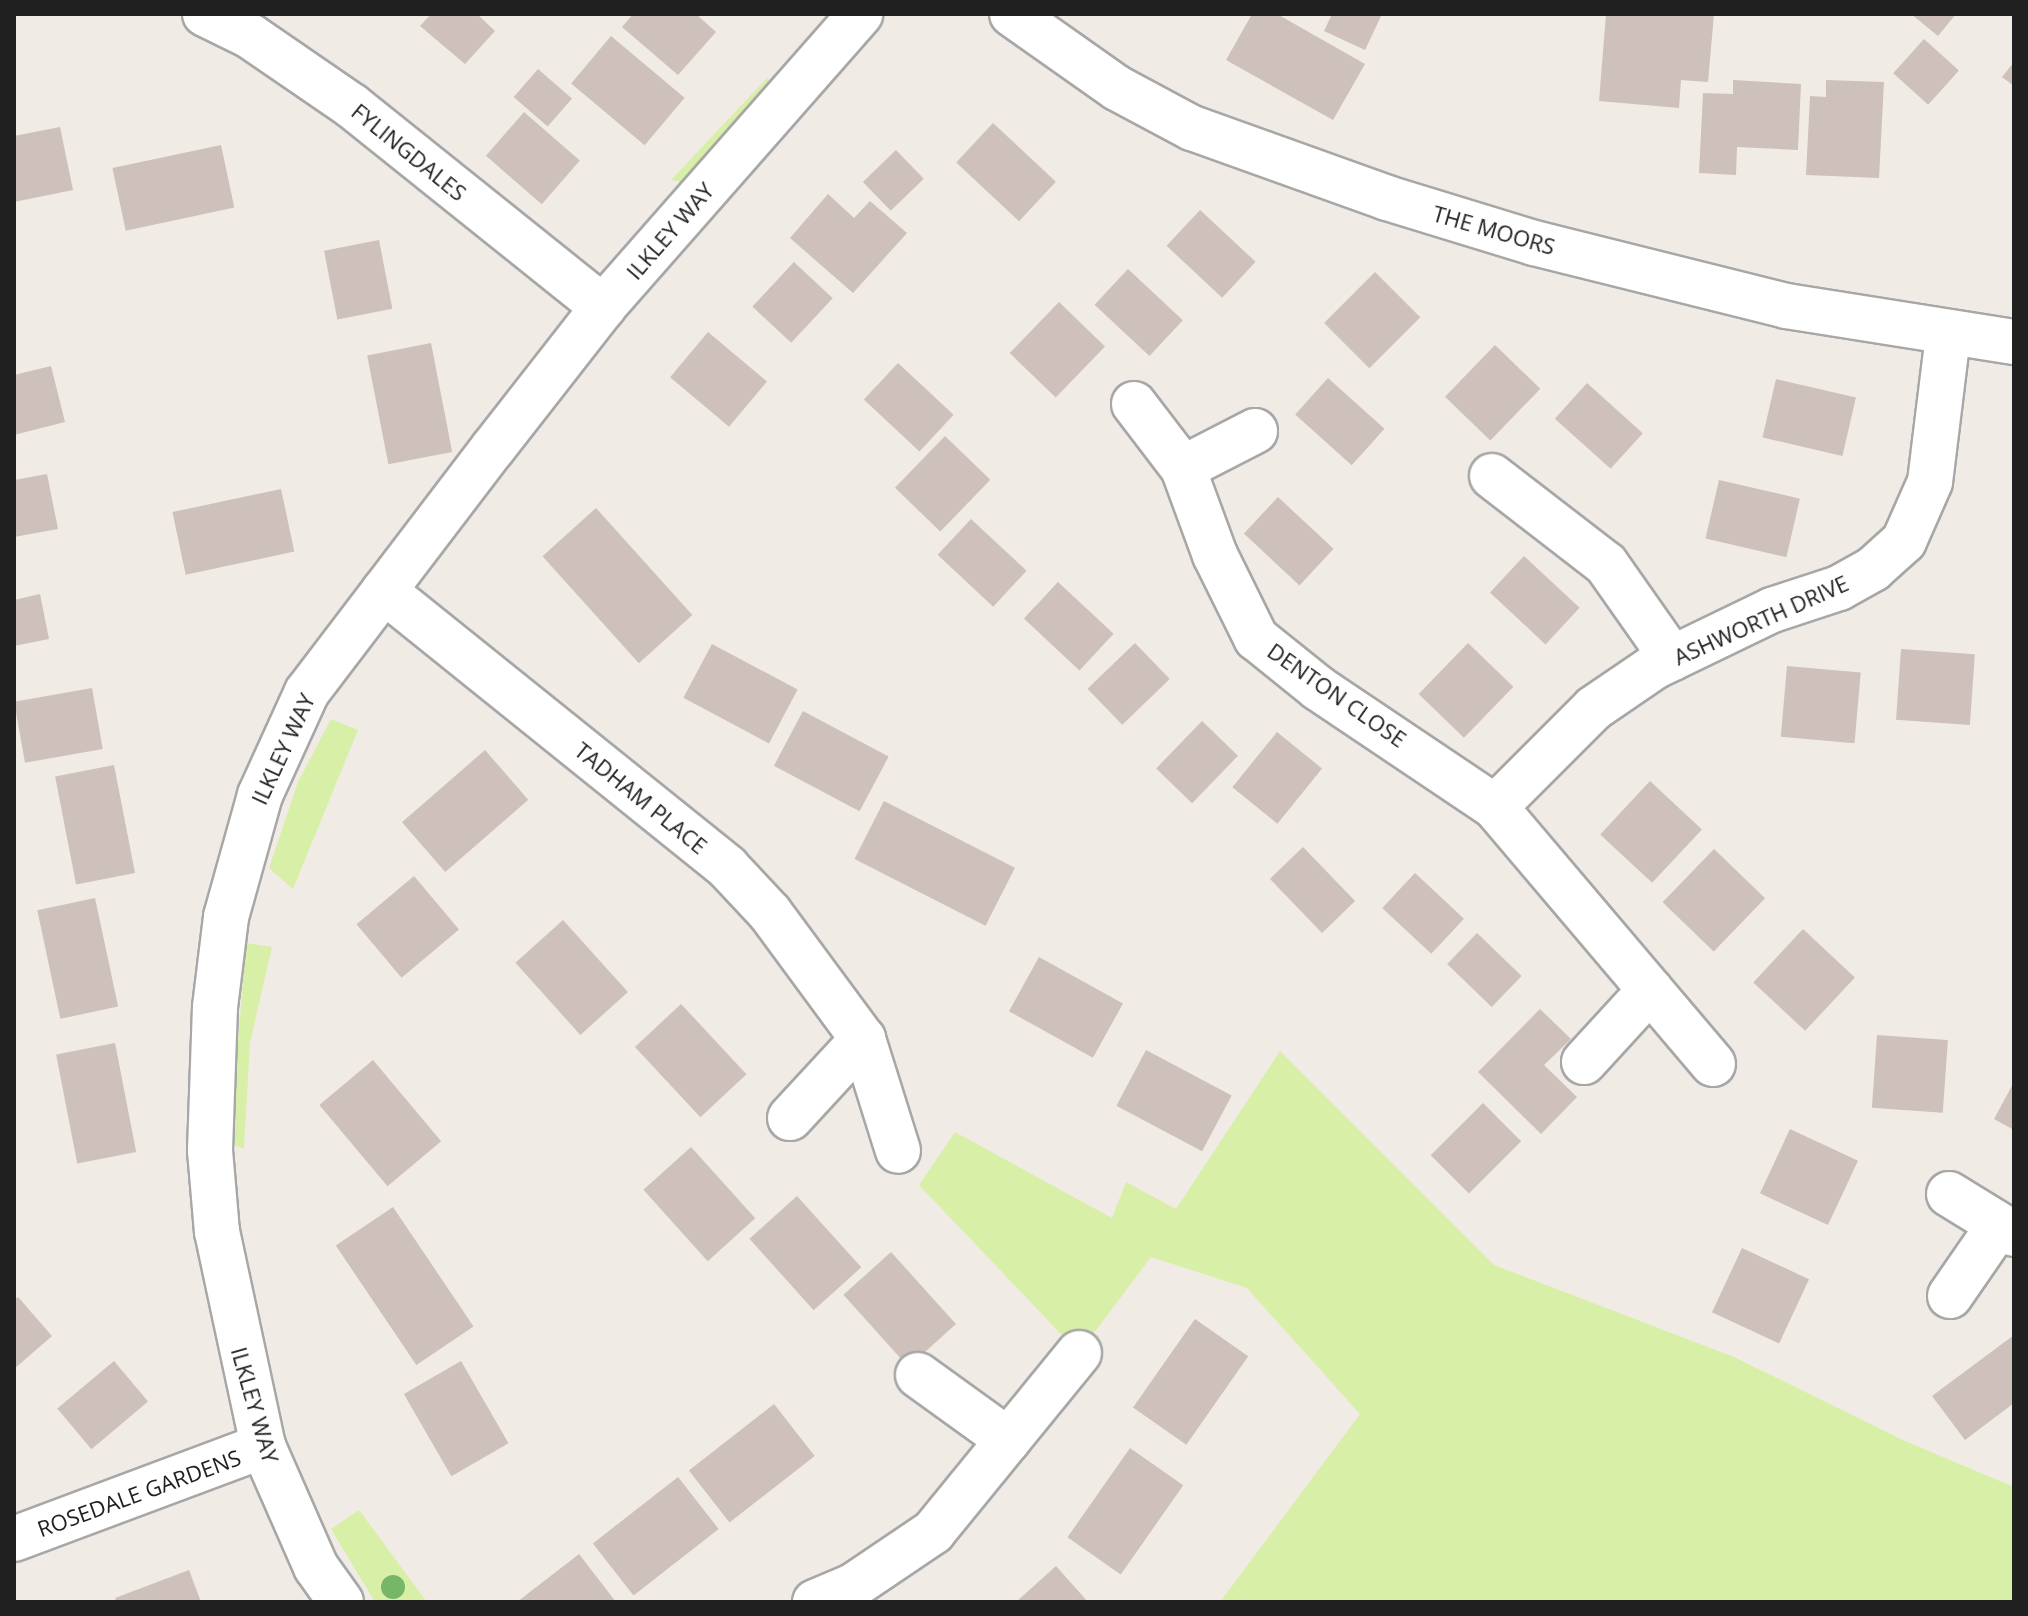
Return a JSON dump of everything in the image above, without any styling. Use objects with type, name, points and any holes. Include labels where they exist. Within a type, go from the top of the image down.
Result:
[{"type":"street","name":"FYLINGDALES","points":[[205,14],[250,36],[352,106],[603,307]]},
{"type":"street","name":"ILKLEY WAY","points":[[341,1602],[316,1567],[263,1446],[230,1309],[210,1150],[215,1007],[226,917],[260,795],[307,692],[384,591],[603,307],[860,14]]},
{"type":"street","name":"THE MOORS","points":[[1012,14],[1117,88],[1192,128],[1387,198],[1534,243],[1786,306],[1948,335],[2014,342]]},
{"type":"street","name":"ASHWORTH DRIVE","points":[[1495,807],[1594,708],[1672,658],[1772,610],[1839,588],[1873,569],[1904,541],[1930,482],[1948,335]]},
{"type":"street","name":"DENTON CLOSE","points":[[1134,404],[1183,468],[1215,555],[1256,638],[1318,688],[1451,774],[1495,807]]},
{"type":"street","points":[[1183,468],[1255,431]]},
{"type":"street","points":[[1492,476],[1606,564],[1672,658]]},
{"type":"street","name":"TADHAM PLACE","points":[[384,591],[727,867],[770,913],[863,1039],[898,1151]]},
{"type":"street","points":[[1495,807],[1713,1064]]},
{"type":"street","points":[[1584,1062],[1650,990]]},
{"type":"street","points":[[790,1118],[863,1039]]},
{"type":"street","points":[[1949,1194],[2007,1230],[1950,1296]]},
{"type":"street","points":[[815,1602],[853,1586],[933,1532],[1079,1353]]},
{"type":"street","points":[[918,1375],[1008,1440]]},
{"type":"street","name":"ROSEDALE GARDENS","points":[[14,1539],[263,1446]]},
{"type":"green space","points":[[767,78],[778,90],[701,185],[671,180]]},
{"type":"green space","points":[[331,719],[358,730],[293,889],[269,868],[298,782]]},
{"type":"green space","points":[[246,943],[272,947],[250,1043],[244,1149],[230,1144]]},
{"type":"green space","points":[[1280,1051],[1494,1265],[1734,1357],[1905,1441],[2014,1487],[2014,1602],[1220,1602],[1360,1414],[1247,1288],[1151,1257],[1079,1353],[919,1185],[955,1132],[1112,1218],[1126,1182],[1176,1209]]},
{"type":"green space","points":[[359,1510],[427,1602],[375,1602],[331,1529]]},
{"type":"building","points":[[431,14],[477,14],[495,31],[465,64],[420,26]]},
{"type":"building","points":[[633,14],[696,14],[716,32],[678,75],[622,27]]},
{"type":"building","points":[[1252,14],[1277,14],[1365,64],[1333,120],[1226,60]]},
{"type":"building","points":[[1332,14],[1382,14],[1365,50],[1324,31]]},
{"type":"building","points":[[1606,14],[1714,14],[1708,82],[1681,80],[1679,108],[1599,101]]},
{"type":"building","points":[[1911,14],[1956,14],[1938,36]]},
{"type":"building","points":[[611,36],[685,98],[645,145],[571,83]]},
{"type":"building","points":[[1924,39],[1959,70],[1928,105],[1893,73]]},
{"type":"building","points":[[2014,62],[2014,86],[2002,77]]},
{"type":"building","points":[[538,69],[572,99],[548,126],[514,97]]},
{"type":"building","points":[[1733,80],[1801,84],[1798,150],[1737,147],[1736,175],[1699,173],[1703,93],[1733,94]]},
{"type":"building","points":[[1826,80],[1884,82],[1879,178],[1806,175],[1810,96],[1826,97]]},
{"type":"building","points":[[524,112],[580,161],[542,204],[486,156]]},
{"type":"building","points":[[993,123],[1056,182],[1019,221],[956,162]]},
{"type":"building","points":[[60,127],[73,190],[14,202],[14,136]]},
{"type":"building","points":[[221,145],[234,208],[126,231],[112,168]]},
{"type":"building","points":[[896,150],[924,179],[891,211],[863,182]]},
{"type":"building","points":[[828,194],[854,218],[870,201],[907,233],[853,293],[790,238]]},
{"type":"building","points":[[1200,210],[1256,262],[1222,298],[1167,246]]},
{"type":"building","points":[[379,240],[392,309],[337,319],[324,251]]},
{"type":"building","points":[[794,262],[833,298],[791,343],[752,307]]},
{"type":"building","points":[[1128,269],[1183,320],[1149,356],[1095,305]]},
{"type":"building","points":[[1375,272],[1420,317],[1369,368],[1324,323]]},
{"type":"building","points":[[1059,302],[1105,346],[1056,398],[1010,353]]},
{"type":"building","points":[[708,332],[767,381],[729,427],[670,377]]},
{"type":"building","points":[[431,343],[452,452],[388,464],[367,355]]},
{"type":"building","points":[[1495,345],[1540,389],[1490,441],[1445,397]]},
{"type":"building","points":[[898,363],[954,415],[919,451],[864,400]]},
{"type":"building","points":[[51,366],[65,422],[14,435],[14,375]]},
{"type":"building","points":[[1328,378],[1384,429],[1352,465],[1295,414]]},
{"type":"building","points":[[1776,379],[1856,397],[1842,456],[1763,437]]},
{"type":"building","points":[[1587,383],[1643,433],[1611,469],[1555,419]]},
{"type":"building","points":[[945,436],[990,480],[940,532],[895,488]]},
{"type":"building","points":[[47,474],[58,529],[14,537],[14,480]]},
{"type":"building","points":[[1719,480],[1800,499],[1786,557],[1706,538]]},
{"type":"building","points":[[281,489],[294,552],[186,575],[172,512]]},
{"type":"building","points":[[1278,497],[1334,549],[1299,585],[1244,534]]},
{"type":"building","points":[[596,508],[692,615],[639,663],[542,556]]},
{"type":"building","points":[[971,519],[1027,571],[993,607],[938,555]]},
{"type":"building","points":[[1524,556],[1580,608],[1545,644],[1490,593]]},
{"type":"building","points":[[1058,582],[1114,634],[1079,670],[1024,619]]},
{"type":"building","points":[[40,594],[49,639],[14,646],[14,600]]},
{"type":"building","points":[[1135,643],[1170,679],[1122,725],[1088,689]]},
{"type":"building","points":[[1468,643],[1513,687],[1464,738],[1419,694]]},
{"type":"building","points":[[712,644],[798,690],[769,743],[683,698]]},
{"type":"building","points":[[1901,649],[1975,654],[1970,725],[1896,720]]},
{"type":"building","points":[[1787,666],[1861,672],[1855,743],[1781,737]]},
{"type":"building","points":[[92,688],[103,749],[25,763],[14,702]]},
{"type":"building","points":[[803,711],[889,757],[860,811],[774,766]]},
{"type":"building","points":[[1202,721],[1238,756],[1192,803],[1156,768]]},
{"type":"building","points":[[1277,732],[1322,769],[1277,824],[1232,787]]},
{"type":"building","points":[[485,750],[528,800],[445,872],[402,822]]},
{"type":"building","points":[[114,765],[135,873],[76,884],[55,776]]},
{"type":"building","points":[[1650,781],[1702,829],[1652,883],[1600,834]]},
{"type":"building","points":[[884,801],[1015,868],[985,926],[854,859]]},
{"type":"building","points":[[1303,847],[1355,901],[1322,933],[1270,879]]},
{"type":"building","points":[[1714,849],[1765,898],[1714,952],[1663,902]]},
{"type":"building","points":[[1415,873],[1464,919],[1431,954],[1382,908]]},
{"type":"building","points":[[414,876],[459,930],[402,978],[357,924]]},
{"type":"building","points":[[95,898],[118,1007],[60,1019],[37,910]]},
{"type":"building","points":[[563,920],[628,992],[580,1035],[515,963]]},
{"type":"building","points":[[1803,929],[1855,977],[1805,1031],[1753,982]]},
{"type":"building","points":[[1477,933],[1522,976],[1492,1007],[1447,964]]},
{"type":"building","points":[[1039,957],[1123,1004],[1093,1058],[1009,1011]]},
{"type":"building","points":[[681,1004],[746,1074],[700,1117],[635,1047]]},
{"type":"building","points":[[1540,1009],[1571,1039],[1544,1065],[1577,1097],[1541,1134],[1478,1072]]},
{"type":"building","points":[[1877,1035],[1948,1040],[1943,1113],[1872,1108]]},
{"type":"building","points":[[115,1043],[136,1152],[77,1163],[56,1054]]},
{"type":"building","points":[[1146,1050],[1232,1096],[1202,1151],[1116,1106]]},
{"type":"building","points":[[373,1060],[441,1141],[388,1186],[319,1105]]},
{"type":"building","points":[[2014,1082],[2014,1130],[1994,1119]]},
{"type":"building","points":[[1483,1103],[1521,1141],[1469,1194],[1431,1155]]},
{"type":"building","points":[[1790,1129],[1858,1161],[1828,1225],[1760,1193]]},
{"type":"building","points":[[691,1147],[755,1218],[708,1261],[643,1190]]},
{"type":"building","points":[[797,1196],[861,1267],[814,1310],[749,1239]]},
{"type":"building","points":[[393,1207],[474,1326],[416,1365],[336,1246]]},
{"type":"building","points":[[1742,1248],[1809,1279],[1779,1344],[1712,1312]]},
{"type":"building","points":[[891,1252],[956,1324],[908,1367],[843,1295]]},
{"type":"building","points":[[18,1297],[52,1336],[14,1369],[14,1300]]},
{"type":"building","points":[[1195,1319],[1248,1356],[1186,1445],[1133,1407]]},
{"type":"building","points":[[2014,1335],[2014,1403],[1965,1440],[1932,1396]]},
{"type":"building","points":[[114,1361],[148,1402],[91,1449],[57,1409]]},
{"type":"building","points":[[461,1361],[508,1443],[451,1476],[404,1394]]},
{"type":"building","points":[[774,1404],[815,1456],[730,1523],[689,1470]]},
{"type":"building","points":[[1130,1448],[1183,1485],[1121,1575],[1067,1537]]},
{"type":"building","points":[[678,1477],[719,1529],[634,1596],[593,1543]]},
{"type":"building","points":[[579,1554],[616,1602],[517,1602]]},
{"type":"building","points":[[1056,1566],[1088,1602],[1016,1602]]},
{"type":"building","points":[[189,1570],[201,1602],[117,1602],[115,1598]]}]
